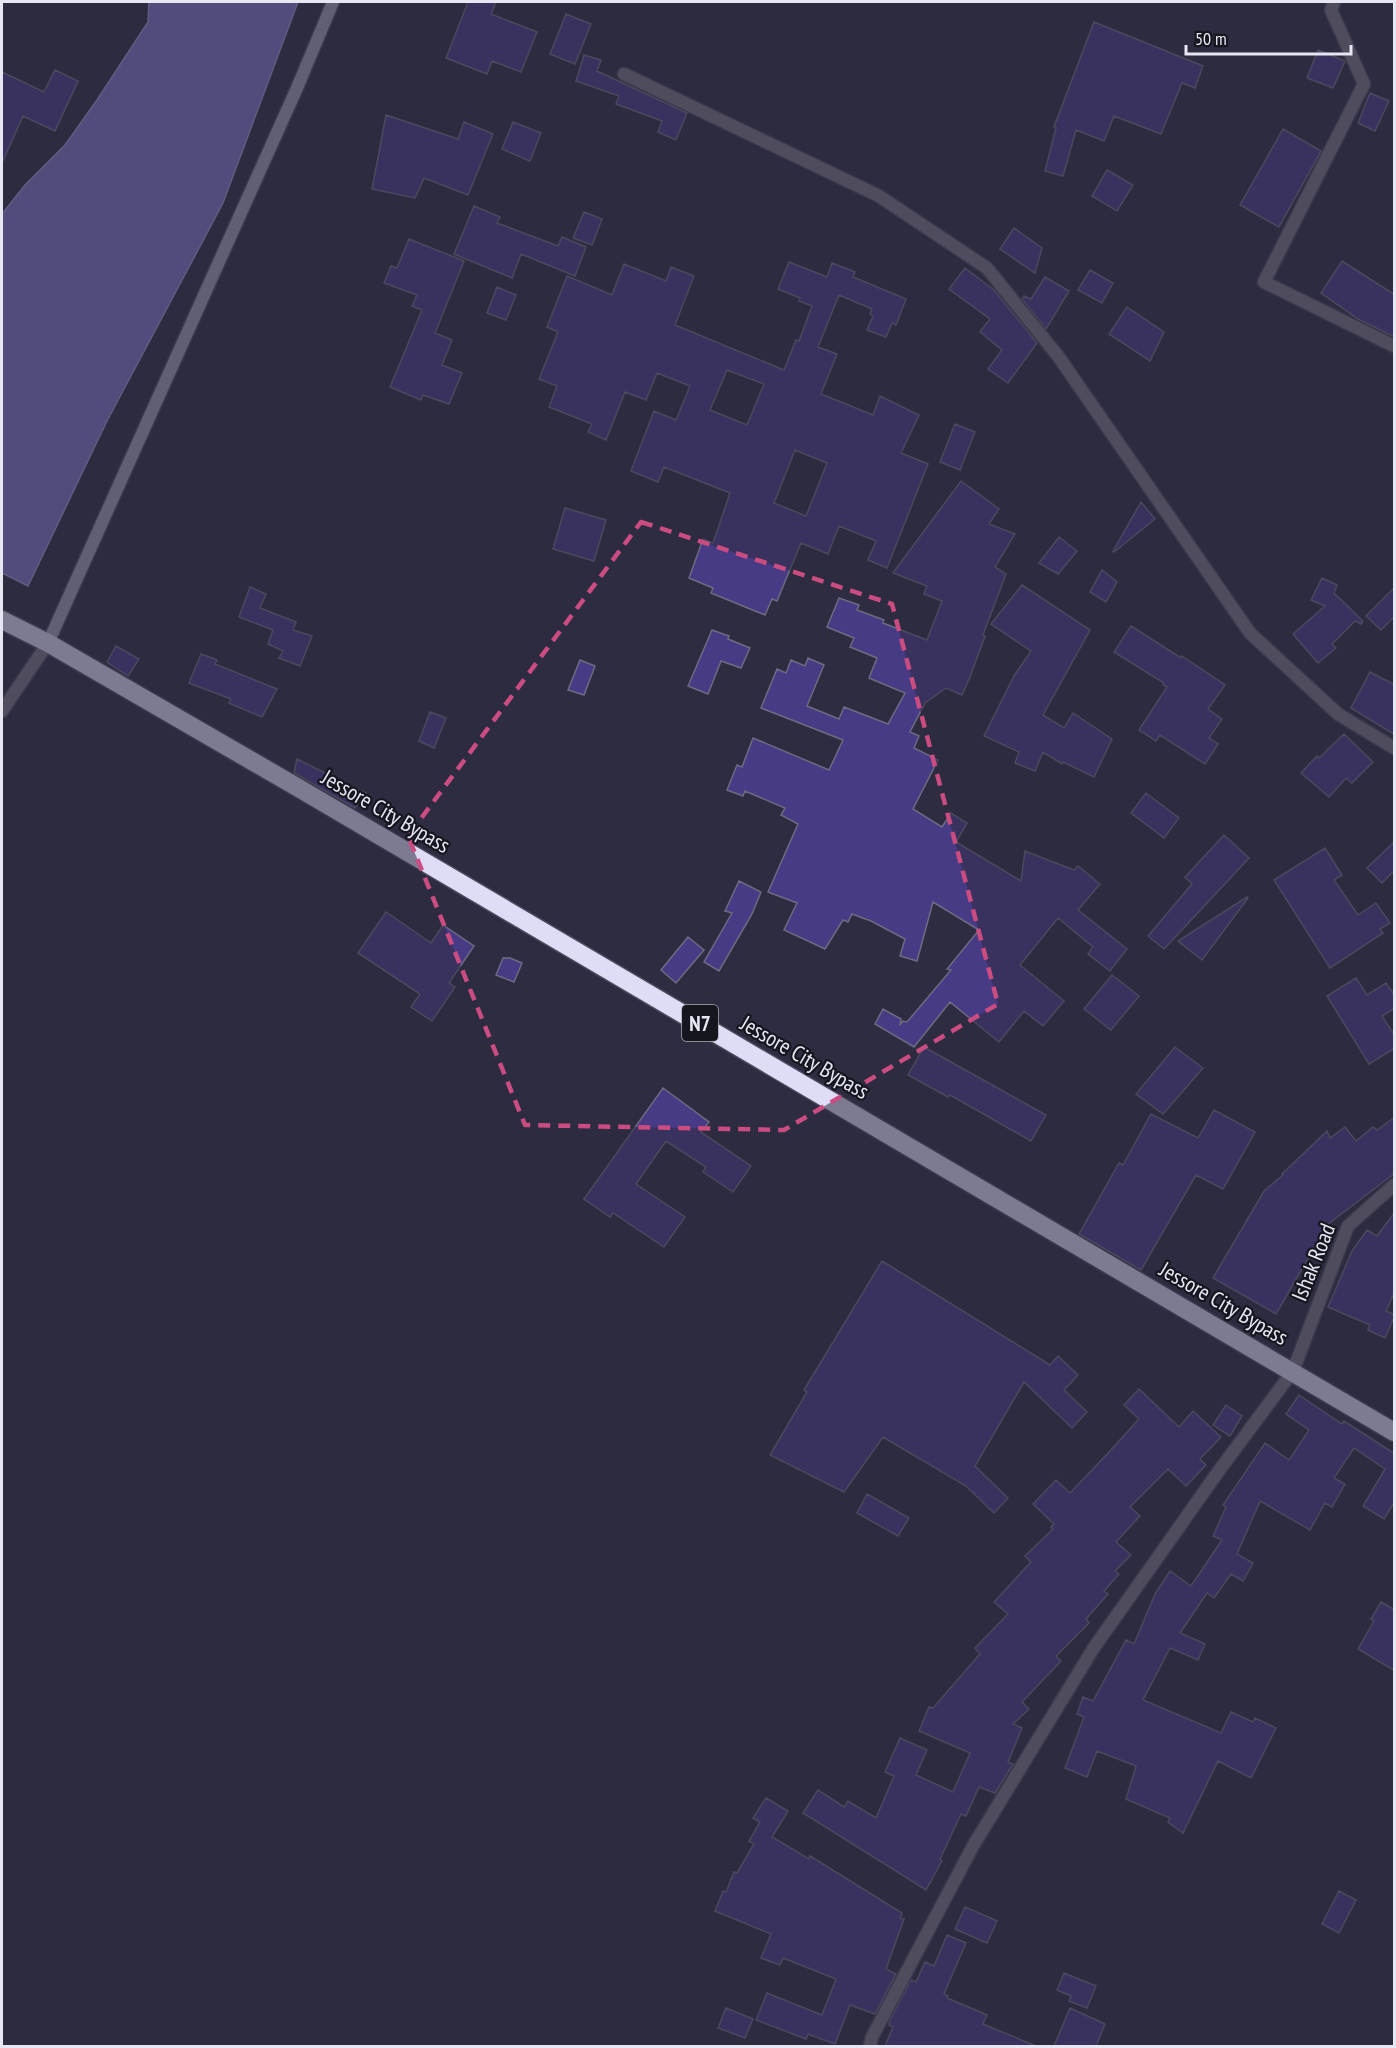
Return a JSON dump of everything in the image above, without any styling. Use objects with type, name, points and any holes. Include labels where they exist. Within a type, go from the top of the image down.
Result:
[{"type":"highway","name":"Jessore City Bypass","points":[[2,620],[48,643],[323,802],[1395,1432]]},
{"type":"street","points":[[2,711],[48,643],[297,88],[333,2]]},
{"type":"street","points":[[1334,2],[1331,10],[1364,84],[1264,282],[1395,346]]},
{"type":"street","points":[[624,74],[879,196],[987,268],[1058,356],[1250,633],[1338,714],[1395,748]]},
{"type":"street","name":"Ishak Road","points":[[870,2046],[872,2037],[973,1846],[1093,1649],[1218,1472],[1293,1371],[1348,1226],[1395,1185]]},
{"type":"highlighted area","points":[[641,522],[892,604],[998,1004],[784,1130],[525,1125],[408,836]]},
{"type":"shaded area","points":[[149,2],[298,2],[223,203],[107,421],[28,586],[2,573],[2,214],[25,185],[65,145],[97,100],[148,22]]},
{"type":"building","points":[[468,2],[496,2],[491,14],[537,32],[521,72],[492,61],[487,74],[446,58]]},
{"type":"building","points":[[566,14],[591,24],[575,64],[550,54]]},
{"type":"building","points":[[1094,22],[1203,66],[1195,88],[1182,83],[1161,134],[1114,116],[1104,141],[1076,130],[1063,176],[1045,171],[1056,128],[1054,127]]},
{"type":"building","points":[[1318,50],[1345,61],[1333,88],[1307,78]]},
{"type":"building","points":[[584,55],[601,60],[597,71],[687,113],[676,140],[658,132],[662,121],[616,104],[619,96],[576,81]]},
{"type":"building","points":[[55,70],[78,81],[55,131],[23,116],[2,163],[2,72],[44,92]]},
{"type":"building","points":[[1370,93],[1389,101],[1375,131],[1358,123]]},
{"type":"building","points":[[386,115],[458,139],[464,122],[493,134],[468,195],[424,178],[415,198],[372,189]]},
{"type":"building","points":[[513,122],[541,133],[530,161],[502,149]]},
{"type":"building","points":[[1283,129],[1321,151],[1279,227],[1240,205]]},
{"type":"building","points":[[1107,170],[1133,185],[1117,211],[1092,196]]},
{"type":"building","points":[[474,206],[500,217],[497,223],[558,246],[562,237],[586,247],[575,276],[521,254],[512,278],[454,254]]},
{"type":"building","points":[[584,212],[602,219],[592,245],[573,238]]},
{"type":"building","points":[[1014,228],[1042,248],[1035,273],[1000,249]]},
{"type":"building","points":[[409,239],[464,261],[435,333],[452,340],[442,365],[462,373],[449,404],[423,395],[421,400],[390,387],[422,310],[412,306],[417,295],[384,283],[391,266],[397,268]]},
{"type":"building","points":[[1342,261],[1395,295],[1395,337],[1358,319],[1321,293]]},
{"type":"building","points":[[789,262],[827,277],[832,263],[855,272],[853,277],[906,299],[896,325],[892,323],[886,337],[867,330],[873,316],[870,314],[872,309],[839,295],[818,347],[837,354],[821,394],[873,415],[880,396],[919,415],[901,453],[928,464],[887,568],[868,560],[876,541],[839,526],[828,554],[801,543],[777,601],[772,599],[765,615],[711,593],[713,588],[689,578],[703,539],[713,543],[730,493],[664,467],[658,482],[631,471],[654,411],[676,420],[690,386],[657,373],[646,400],[625,392],[606,440],[588,432],[592,424],[549,407],[557,386],[539,379],[558,332],[547,327],[567,276],[612,295],[624,264],[666,281],[671,267],[694,276],[675,325],[784,370],[796,340],[799,341],[812,306],[778,289]],"holes":[[[727,370],[764,384],[747,425],[710,410]],[[795,450],[827,463],[806,516],[774,503]]]},
{"type":"building","points":[[965,268],[994,290],[1037,343],[1008,383],[988,369],[1002,350],[980,332],[990,319],[949,289]]},
{"type":"building","points":[[1090,270],[1113,283],[1102,303],[1078,290]]},
{"type":"building","points":[[1045,277],[1069,291],[1046,329],[1022,299],[1024,296],[1031,299]]},
{"type":"building","points":[[497,287],[516,295],[506,320],[487,313]]},
{"type":"building","points":[[1127,307],[1164,332],[1150,361],[1109,334]]},
{"type":"building","points":[[955,424],[975,432],[960,470],[940,462]]},
{"type":"building","points":[[961,481],[999,509],[989,524],[1015,534],[995,567],[1006,574],[962,695],[946,688],[925,703],[910,732],[919,736],[914,748],[938,760],[913,809],[942,827],[951,813],[967,823],[956,842],[1021,881],[1025,851],[1074,870],[1078,866],[1100,884],[1078,910],[1127,949],[1110,971],[1088,954],[1093,947],[1058,918],[1020,965],[1064,1001],[1043,1026],[1024,1011],[999,1042],[950,1002],[914,1047],[875,1024],[883,1009],[901,1019],[900,1025],[903,1021],[907,1022],[951,970],[947,969],[979,930],[933,902],[917,961],[900,956],[905,939],[852,914],[848,922],[843,920],[825,949],[784,930],[797,903],[768,892],[798,824],[781,815],[785,808],[745,791],[743,796],[727,790],[737,765],[742,767],[753,738],[829,770],[843,740],[761,708],[777,669],[786,673],[791,660],[805,666],[808,658],[824,665],[807,706],[839,719],[844,707],[888,724],[905,693],[869,678],[877,658],[850,647],[854,638],[827,627],[839,598],[859,605],[857,610],[884,620],[883,623],[927,640],[942,601],[924,594],[927,586],[893,573]]},
{"type":"building","points":[[1141,502],[1155,519],[1114,552],[1113,551]]},
{"type":"building","points":[[565,508],[606,520],[594,561],[553,549]]},
{"type":"building","points":[[1059,537],[1077,551],[1058,574],[1039,563]]},
{"type":"building","points":[[1102,570],[1117,582],[1106,602],[1090,592]]},
{"type":"building","points":[[1322,578],[1337,585],[1334,593],[1363,621],[1361,624],[1355,621],[1332,644],[1336,648],[1318,663],[1293,634],[1325,606],[1311,600]]},
{"type":"building","points":[[1022,585],[1090,630],[1043,715],[1064,728],[1073,713],[1112,739],[1094,777],[1063,762],[1062,764],[1043,752],[1035,771],[1015,763],[1019,752],[984,736],[1014,676],[1031,651],[991,624]]},
{"type":"building","points":[[250,587],[266,594],[260,608],[296,622],[293,630],[312,636],[300,666],[279,658],[283,651],[268,644],[273,630],[239,617]]},
{"type":"building","points":[[1395,587],[1395,616],[1381,630],[1366,616]]},
{"type":"building","points":[[1131,626],[1225,685],[1208,709],[1222,719],[1209,738],[1218,744],[1205,764],[1160,735],[1156,741],[1139,730],[1167,687],[1114,652]]},
{"type":"building","points":[[712,630],[729,636],[728,639],[750,648],[741,668],[721,661],[708,694],[688,686]]},
{"type":"building","points":[[116,646],[139,659],[128,676],[107,662]]},
{"type":"building","points":[[201,654],[217,660],[215,664],[277,689],[262,717],[229,703],[231,699],[189,683]]},
{"type":"building","points":[[580,660],[595,666],[584,695],[568,690]]},
{"type":"building","points":[[1370,672],[1395,685],[1395,735],[1351,708]]},
{"type":"building","points":[[430,712],[446,718],[434,748],[419,741]]},
{"type":"building","points":[[1344,734],[1373,762],[1352,783],[1346,778],[1329,797],[1301,773],[1317,756],[1319,758]]},
{"type":"building","points":[[297,759],[337,779],[334,782],[366,793],[355,808],[294,773]]},
{"type":"building","points":[[1146,793],[1179,818],[1164,838],[1131,813]]},
{"type":"building","points":[[1224,835],[1249,858],[1164,949],[1148,936],[1192,884],[1185,877]]},
{"type":"building","points":[[1395,841],[1395,870],[1382,883],[1367,868]]},
{"type":"building","points":[[1325,848],[1342,875],[1334,880],[1358,915],[1376,903],[1390,923],[1380,929],[1383,933],[1330,968],[1274,880]]},
{"type":"building","points":[[739,881],[761,892],[752,914],[719,971],[704,962],[732,913],[725,911]]},
{"type":"building","points":[[1247,897],[1202,960],[1178,941]]},
{"type":"building","points":[[386,912],[431,943],[443,925],[474,946],[449,983],[455,987],[432,1021],[411,1007],[420,994],[358,953]]},
{"type":"building","points":[[688,937],[704,950],[676,983],[661,970]]},
{"type":"building","points":[[503,958],[522,963],[514,982],[496,975]]},
{"type":"building","points":[[1112,975],[1139,996],[1111,1030],[1084,1009]]},
{"type":"building","points":[[1356,978],[1367,995],[1386,983],[1395,996],[1395,1008],[1382,1016],[1395,1036],[1395,1048],[1369,1064],[1327,996]]},
{"type":"building","points":[[924,1047],[1046,1115],[1031,1141],[950,1095],[948,1097],[908,1075]]},
{"type":"building","points":[[1175,1047],[1203,1068],[1163,1114],[1136,1094]]},
{"type":"building","points":[[663,1088],[709,1122],[701,1132],[751,1166],[733,1192],[703,1172],[706,1167],[666,1141],[636,1184],[685,1217],[664,1247],[613,1213],[610,1217],[584,1199]]},
{"type":"building","points":[[1214,1110],[1255,1132],[1223,1189],[1196,1175],[1141,1270],[1079,1234],[1119,1163],[1123,1165],[1151,1114],[1198,1138]]},
{"type":"building","points":[[1395,1117],[1395,1173],[1327,1225],[1276,1314],[1213,1278],[1264,1191],[1327,1131],[1330,1138],[1345,1127],[1356,1141],[1373,1127],[1377,1130]]},
{"type":"building","points":[[1395,1212],[1395,1291],[1386,1311],[1395,1315],[1385,1338],[1368,1330],[1370,1325],[1328,1307],[1352,1251],[1367,1230],[1377,1236]]},
{"type":"building","points":[[882,1261],[1050,1365],[1058,1356],[1078,1375],[1064,1390],[1087,1412],[1072,1428],[1024,1382],[975,1466],[1008,1498],[994,1513],[966,1486],[883,1437],[844,1492],[770,1455],[807,1392],[804,1390]]},
{"type":"building","points":[[1139,1389],[1179,1427],[1193,1411],[1221,1437],[1200,1459],[1206,1465],[1186,1486],[1168,1469],[1130,1507],[1140,1516],[1116,1542],[1131,1555],[1115,1571],[1119,1574],[1104,1591],[1108,1594],[1086,1619],[1089,1623],[1056,1656],[1061,1661],[1022,1702],[1029,1709],[1013,1724],[1022,1728],[1008,1762],[1013,1764],[995,1793],[979,1787],[966,1816],[961,1814],[940,1859],[942,1861],[926,1890],[803,1813],[818,1790],[844,1807],[848,1801],[876,1818],[894,1776],[885,1772],[900,1738],[927,1750],[916,1775],[953,1792],[970,1753],[919,1731],[929,1707],[933,1708],[980,1654],[975,1648],[1008,1614],[994,1602],[1031,1562],[1025,1556],[1053,1529],[1051,1527],[1054,1524],[1033,1504],[1056,1480],[1070,1493],[1110,1451],[1139,1419],[1124,1405]]},
{"type":"building","points":[[1299,1395],[1342,1424],[1344,1421],[1395,1454],[1395,1501],[1384,1519],[1363,1506],[1385,1469],[1354,1448],[1334,1478],[1345,1484],[1332,1507],[1325,1503],[1310,1530],[1260,1501],[1237,1554],[1253,1563],[1243,1581],[1231,1574],[1214,1598],[1207,1593],[1180,1633],[1205,1644],[1198,1660],[1170,1648],[1143,1700],[1221,1733],[1231,1712],[1253,1722],[1255,1718],[1276,1728],[1251,1778],[1218,1761],[1183,1833],[1168,1822],[1170,1818],[1126,1799],[1136,1766],[1097,1751],[1087,1777],[1065,1768],[1084,1717],[1077,1714],[1083,1697],[1093,1701],[1126,1640],[1134,1644],[1155,1594],[1170,1571],[1191,1586],[1222,1540],[1213,1536],[1226,1507],[1223,1505],[1265,1443],[1289,1460],[1309,1430],[1286,1414]]},
{"type":"building","points":[[1226,1405],[1242,1416],[1230,1436],[1213,1425]]},
{"type":"building","points":[[867,1494],[909,1518],[898,1536],[857,1513]]},
{"type":"building","points":[[1381,1602],[1395,1610],[1395,1671],[1358,1649],[1374,1621],[1371,1619]]},
{"type":"building","points":[[766,1798],[788,1811],[772,1837],[809,1859],[810,1856],[902,1913],[900,1918],[904,1919],[886,1969],[896,1974],[875,2014],[850,2005],[835,2044],[808,2034],[806,2039],[756,2020],[767,1993],[822,2015],[836,1979],[783,1958],[780,1965],[761,1958],[771,1934],[715,1911],[734,1872],[737,1873],[754,1844],[749,1841],[760,1822],[753,1818]]},
{"type":"building","points":[[1339,1891],[1356,1900],[1339,1933],[1322,1924]]},
{"type":"building","points":[[965,1907],[997,1921],[987,1943],[955,1929]]},
{"type":"building","points":[[947,1935],[966,1943],[944,1994],[948,1996],[947,1998],[987,2015],[983,2024],[1036,2046],[885,2046],[893,2027],[889,2025],[890,2020],[911,1980],[916,1982],[925,1962],[934,1966]]},
{"type":"building","points":[[1064,1973],[1096,1986],[1087,2008],[1069,2001],[1071,1996],[1057,1990]]},
{"type":"building","points":[[726,2008],[753,2019],[745,2038],[718,2028]]},
{"type":"building","points":[[1070,2008],[1105,2024],[1096,2046],[1054,2046]]}]
